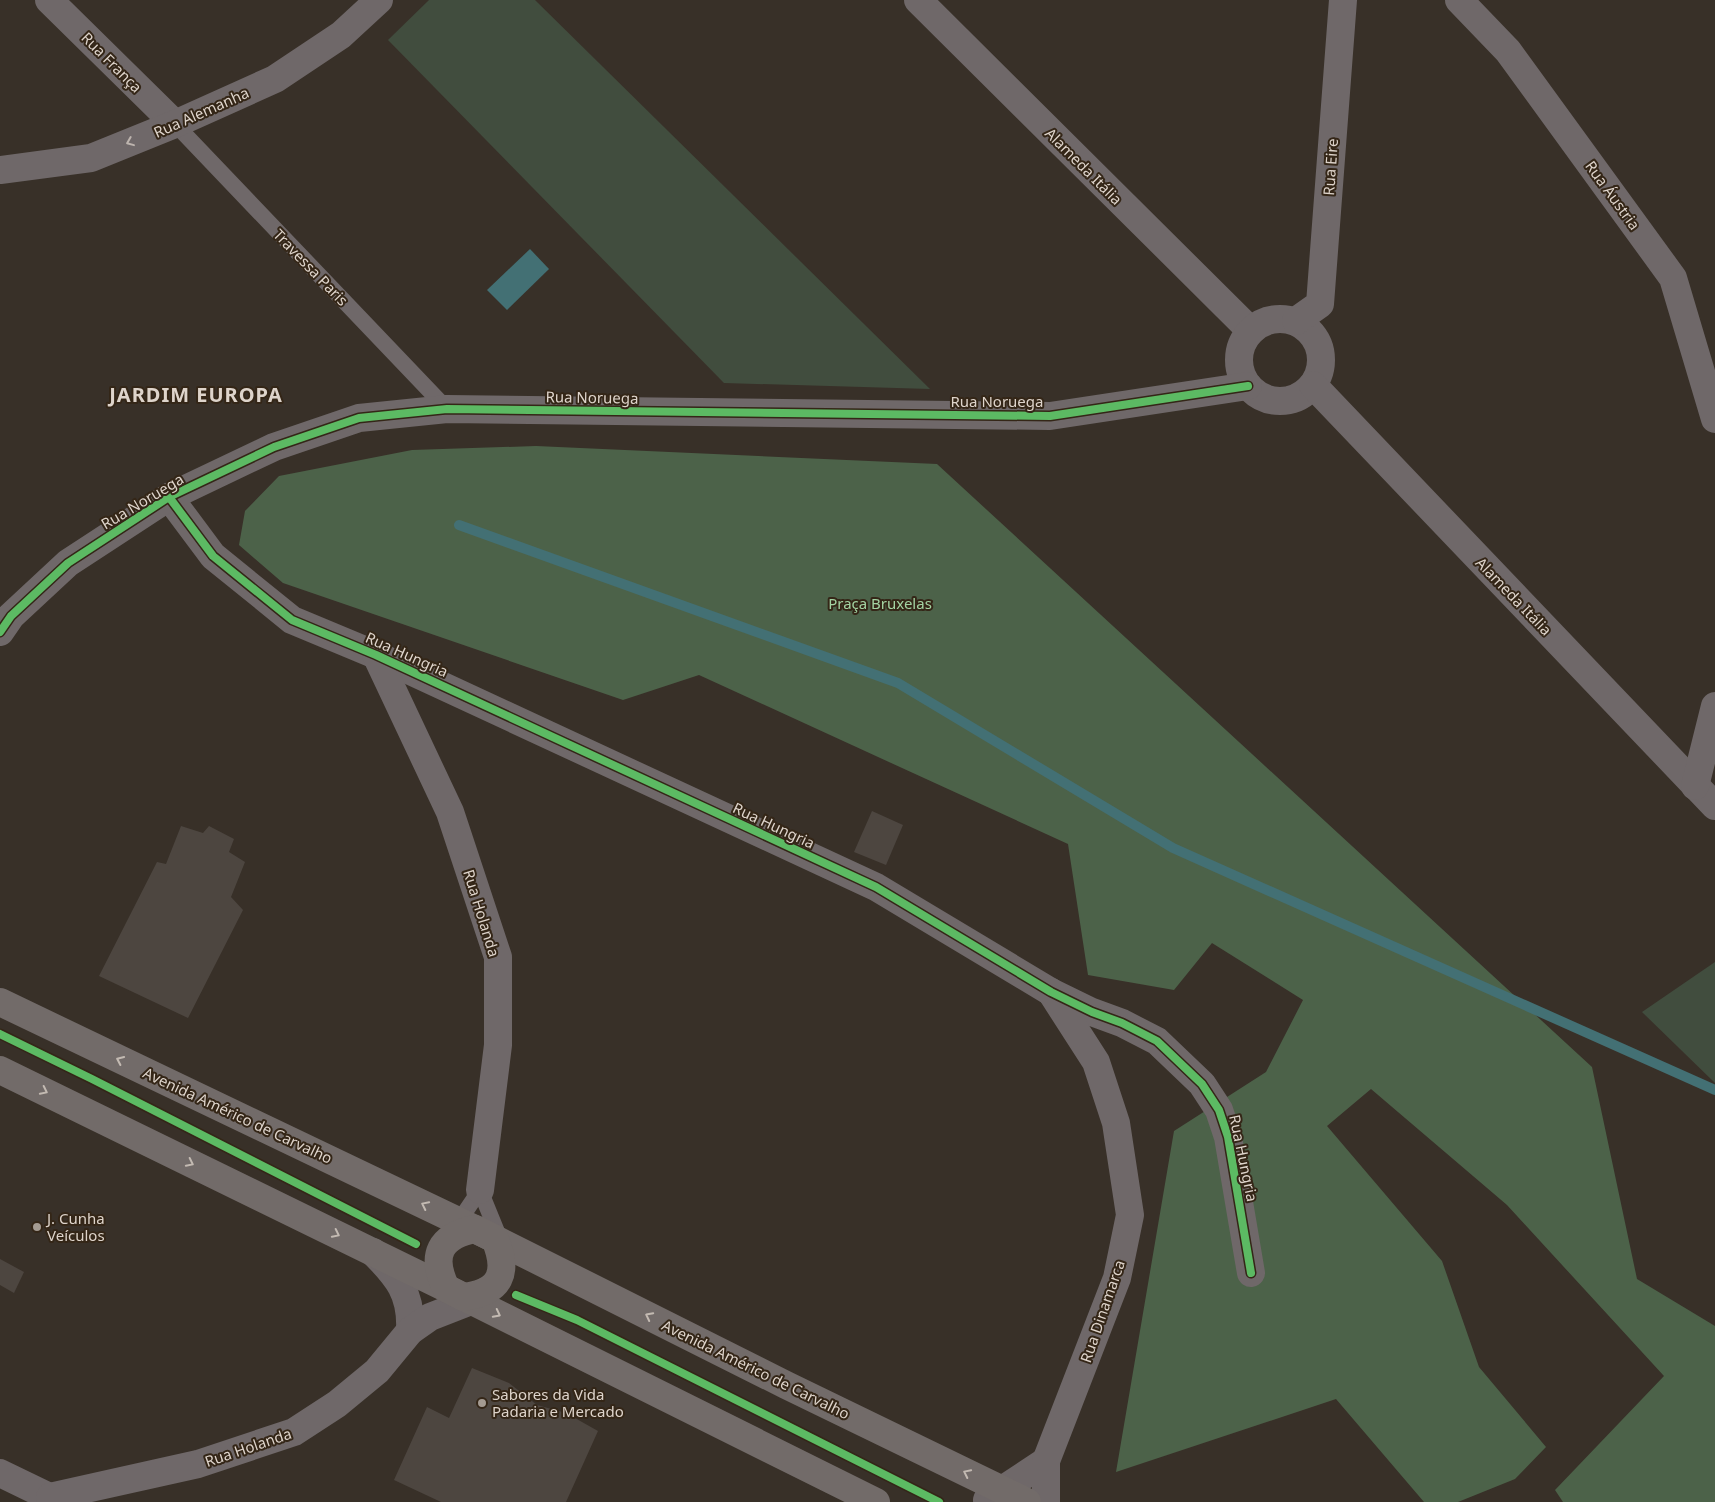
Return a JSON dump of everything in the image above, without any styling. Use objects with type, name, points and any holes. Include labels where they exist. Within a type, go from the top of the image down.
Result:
[{"type":"main road","name":"Avenida Américo de Carvalho","points":[[0,1002],[480,1238],[779,1381],[1007,1499]]},
{"type":"main road","points":[[0,1070],[372,1252],[466,1294],[876,1502]]},
{"type":"main road","points":[[480,1238],[502,1269],[499,1279],[493,1286],[466,1294],[438,1267],[438,1258],[442,1248],[480,1238]]},
{"type":"street","name":"Rua França","points":[[50,0],[175,124]]},
{"type":"street","name":"Rua Alemanha","points":[[0,170],[91,158],[175,124],[275,79],[341,35],[379,0]]},
{"type":"street","name":"Alameda Itália","points":[[918,0],[1251,331]]},
{"type":"street","name":"Rua Eire","points":[[1296,322],[1320,304],[1343,0]]},
{"type":"street","name":"Rua Áustria","points":[[1459,0],[1508,51],[1673,278],[1715,419]]},
{"type":"street","points":[[1272,319],[1296,322],[1306,328],[1315,338],[1320,349],[1322,361],[1319,373],[1314,385],[1305,394],[1294,399],[1269,400],[1257,394],[1248,386],[1242,376],[1239,352],[1251,331],[1260,324],[1272,319]]},
{"type":"street","name":"Alameda Itália","points":[[1314,385],[1715,806]]},
{"type":"street","name":"Rua Noruega","points":[[0,632],[11,616],[68,563],[169,497],[274,447],[359,418],[447,409],[1050,416],[1248,386]]},
{"type":"street","name":"Rua Hungria","points":[[169,497],[213,556],[292,620],[376,655],[876,887],[1051,992],[1092,1012],[1122,1023],[1157,1041],[1202,1084],[1220,1110],[1228,1137],[1251,1272]]},
{"type":"street","name":"Rua Holanda","points":[[376,655],[450,812],[498,957],[498,1045],[480,1190]]},
{"type":"street","points":[[1695,786],[1715,706]]},
{"type":"street","name":"Rua Dinamarca","points":[[1046,1502],[1046,1461],[1117,1278],[1130,1215],[1116,1123],[1096,1062],[1051,992]]},
{"type":"street","points":[[372,1252],[392,1271],[404,1290],[410,1308],[410,1331]]},
{"type":"street","name":"Rua Holanda","points":[[55,1499],[198,1464],[294,1432],[337,1404],[377,1371],[410,1331],[466,1294]]},
{"type":"street","points":[[1007,1499],[1046,1461]]},
{"type":"street","points":[[0,1473],[55,1499]]},
{"type":"lane","name":"Travessa Paris","points":[[175,124],[447,409]]},
{"type":"lane","name":"Rua Holanda","points":[[480,1190],[480,1238]]},
{"type":"lane","name":"Rua Holanda","points":[[480,1190],[480,1238]]},
{"type":"green space","points":[[429,0],[535,0],[930,389],[724,383],[388,40]]},
{"type":"green space","name":"Praça Bruxelas","points":[[536,446],[937,464],[1592,1067],[1637,1279],[1715,1326],[1715,1502],[1563,1502],[1555,1490],[1664,1376],[1507,1205],[1371,1089],[1327,1126],[1442,1261],[1479,1367],[1546,1447],[1515,1479],[1458,1502],[1424,1502],[1336,1399],[1116,1472],[1174,1131],[1266,1072],[1303,1000],[1212,943],[1174,990],[1088,975],[1068,844],[699,675],[623,700],[283,583],[239,545],[245,511],[279,476],[412,450]]},
{"type":"green space","points":[[1715,962],[1715,1083],[1642,1012]]},
{"type":"water","points":[[530,249],[549,269],[507,310],[487,290]]},
{"type":"building","points":[[872,811],[903,825],[886,865],[854,852]]},
{"type":"building","points":[[181,826],[203,833],[209,826],[234,839],[229,852],[245,862],[231,897],[243,910],[188,1018],[99,976],[157,862],[166,864]]},
{"type":"building","points":[[0,1259],[24,1272],[14,1293],[0,1285]]},
{"type":"building","points":[[472,1368],[509,1383],[537,1405],[566,1413],[598,1431],[566,1502],[441,1502],[394,1480],[427,1407],[449,1418]]},
{"type":"waterway","points":[[459,525],[898,683],[1173,848],[1715,1090]]},
{"type":"cycle path","points":[[0,632],[11,616],[68,563],[169,497],[274,447],[359,418],[447,409],[1050,416],[1248,386]]},
{"type":"cycle path","points":[[169,497],[213,556],[292,620],[376,655],[876,887],[1051,992],[1092,1012],[1122,1023],[1157,1041],[1202,1084],[1219,1110],[1228,1137],[1251,1273]]},
{"type":"cycle path","points":[[0,1034],[416,1244]]},
{"type":"cycle path","points":[[516,1295],[577,1320],[939,1502]]},
{"type":"place","name":"J. Cunha Veículos","points":[[37,1227]]},
{"type":"place","name":"Sabores da Vida Padaria e Mercado","points":[[482,1403]]},
{"type":"district","name":"JARDIM EUROPA","points":[[196,394]]}]
